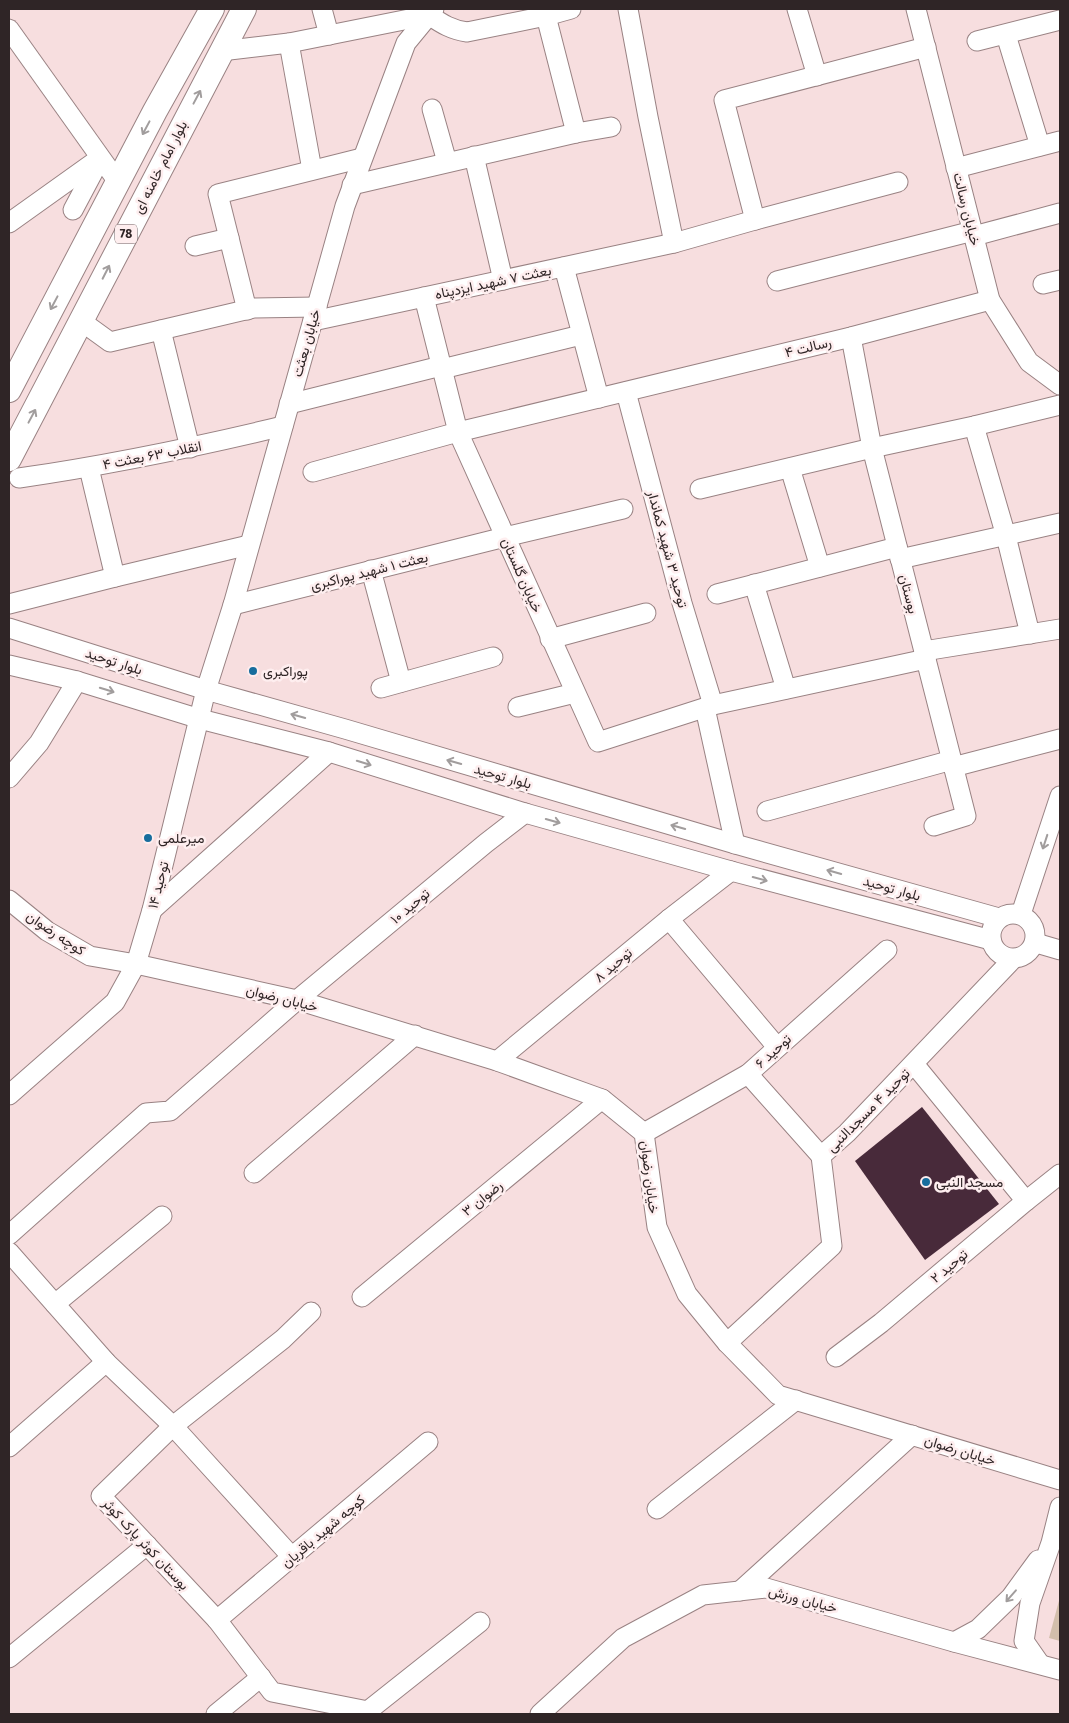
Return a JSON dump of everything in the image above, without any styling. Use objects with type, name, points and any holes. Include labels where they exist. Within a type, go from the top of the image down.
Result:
[{"type":"main road","name":"78","points":[[9,390],[155,111],[212,9]]},
{"type":"main road","name":"بلوار امام خامنه ای","points":[[14,469],[81,321],[244,9]]},
{"type":"street","points":[[322,9],[329,35]]},
{"type":"street","points":[[221,51],[289,43],[432,12],[442,24],[454,30],[467,32],[571,9]]},
{"type":"street","points":[[628,9],[674,243]]},
{"type":"street","points":[[798,9],[817,76]]},
{"type":"street","name":"خیابان رسالت","points":[[916,9],[990,300],[1029,362],[1060,385]]},
{"type":"street","name":"خیابان بعثت","points":[[206,690],[233,605],[352,185],[406,42],[432,12]]},
{"type":"street","points":[[546,16],[576,133]]},
{"type":"street","points":[[977,41],[1060,20]]},
{"type":"street","points":[[9,29],[118,182]]},
{"type":"street","points":[[1006,34],[1040,146]]},
{"type":"street","points":[[289,43],[312,170]]},
{"type":"street","points":[[756,220],[724,100],[926,47]]},
{"type":"street","points":[[432,109],[447,162]]},
{"type":"street","points":[[352,185],[576,133],[611,127]]},
{"type":"street","points":[[956,168],[1060,141]]},
{"type":"street","points":[[474,156],[503,280]]},
{"type":"street","points":[[73,210],[100,158]]},
{"type":"street","points":[[9,223],[100,158]]},
{"type":"street","points":[[250,309],[218,194],[362,158]]},
{"type":"street","name":"بعثت ۷ شهید ایزدپناه","points":[[81,321],[110,342],[250,309],[315,314],[424,297],[674,243],[898,182]]},
{"type":"street","points":[[777,282],[1060,213]]},
{"type":"street","points":[[195,246],[229,238]]},
{"type":"street","points":[[564,267],[599,398]]},
{"type":"street","name":"خیابان گلستان","points":[[424,297],[458,432],[598,742],[709,706]]},
{"type":"street","name":"رسالت ۴","points":[[313,472],[458,432],[851,337],[990,300]]},
{"type":"street","points":[[161,330],[190,448]]},
{"type":"street","points":[[289,404],[581,335]]},
{"type":"street","name":"بوستان","points":[[851,337],[872,448],[966,816],[934,826]]},
{"type":"street","name":"توحید ۳ شهید کماندار","points":[[626,392],[709,706],[735,844]]},
{"type":"street","points":[[700,489],[1060,405]]},
{"type":"street","name":"انقلاب ۶۳ بعثت ۴","points":[[14,469],[89,468],[190,448],[283,426]]},
{"type":"street","points":[[974,426],[1006,536],[1030,634]]},
{"type":"street","points":[[89,468],[115,577]]},
{"type":"street","points":[[790,468],[820,567]]},
{"type":"street","name":"بعثت ۱ شهید پوراکبری","points":[[233,605],[505,537],[623,510]]},
{"type":"street","points":[[717,594],[859,557],[899,553],[1006,536],[1060,524]]},
{"type":"street","points":[[9,604],[250,546]]},
{"type":"street","points":[[372,570],[401,682]]},
{"type":"street","points":[[754,584],[786,689]]},
{"type":"street","points":[[550,639],[646,613]]},
{"type":"street","name":"بلوار توحید","points":[[9,628],[206,690],[735,844],[998,918]]},
{"type":"street","points":[[709,706],[925,655],[1060,629]]},
{"type":"street","points":[[381,688],[493,657]]},
{"type":"street","name":"بلوار توحید","points":[[9,665],[77,681],[200,719],[328,752],[525,813],[731,871],[991,940]]},
{"type":"street","points":[[9,778],[39,742],[77,681]]},
{"type":"street","name":"توحید ۱۴","points":[[9,1095],[115,1002],[136,964],[152,910],[206,690]]},
{"type":"street","points":[[518,707],[575,693]]},
{"type":"street","points":[[767,811],[1060,739]]},
{"type":"street","points":[[152,910],[328,752]]},
{"type":"street","points":[[1021,914],[1060,796]]},
{"type":"street","name":"توحید ۱۰","points":[[9,1235],[146,1113],[170,1111],[297,1000],[486,843],[525,813]]},
{"type":"street","name":"توحید ۸","points":[[497,1061],[669,919],[731,871]]},
{"type":"street","name":"کوچه رضوان","points":[[9,900],[47,931],[90,956],[136,964]]},
{"type":"street","points":[[948,928],[956,923],[959,915],[958,907]]},
{"type":"street","points":[[1009,913],[1021,914],[1030,921],[1036,931],[1036,943],[1027,955],[1013,959],[998,953],[991,940],[992,928],[998,918],[1009,913]]},
{"type":"street","points":[[669,919],[777,1047]]},
{"type":"street","points":[[1036,943],[1060,950]]},
{"type":"street","name":"توحید ۶","points":[[644,1132],[748,1074],[887,950]]},
{"type":"street","name":"توحید ۴ مسجدالنبی","points":[[727,1343],[832,1246],[821,1156],[847,1133],[1013,959]]},
{"type":"street","name":"خیابان رضوان","points":[[136,964],[297,1000],[497,1061],[602,1099],[644,1132],[657,1226],[687,1294],[727,1343],[778,1395],[1060,1480]]},
{"type":"street","points":[[254,1173],[415,1035]]},
{"type":"street","points":[[914,1064],[1026,1201]]},
{"type":"street","points":[[748,1074],[821,1156]]},
{"type":"street","name":"رضوان ۳","points":[[362,1297],[602,1099]]},
{"type":"street","name":"توحید ۲","points":[[836,1356],[881,1323],[1060,1174]]},
{"type":"street","points":[[55,1304],[162,1216]]},
{"type":"street","points":[[9,1252],[106,1362],[173,1426],[292,1557]]},
{"type":"street","points":[[173,1426],[283,1339],[311,1312]]},
{"type":"street","points":[[9,1447],[106,1362]]},
{"type":"street","points":[[657,1509],[796,1400]]},
{"type":"street","name":"بوستان کوثر پارک کوثر","points":[[173,1426],[101,1496],[217,1620],[272,1692],[368,1713]]},
{"type":"street","points":[[740,1591],[912,1435]]},
{"type":"street","name":"کوچه شهید باقریان","points":[[217,1620],[428,1442]]},
{"type":"street","points":[[1040,1664],[1024,1641],[1030,1604],[1051,1543],[1060,1507]]},
{"type":"street","points":[[954,1642],[978,1628],[1011,1597],[1051,1543]]},
{"type":"street","points":[[9,1658],[147,1545]]},
{"type":"street","name":"خیابان ورزش","points":[[540,1714],[623,1638],[703,1595],[766,1588],[954,1642],[1060,1670]]},
{"type":"street","points":[[368,1713],[480,1622]]},
{"type":"street","points":[[216,1714],[261,1677]]},
{"type":"shaded area","points":[[1060,1597],[1060,1641],[1049,1638]]},
{"type":"building","name":"مسجد النبی","points":[[922,1107],[999,1204],[925,1260],[855,1161]]},
{"type":"place","name":"پوراکبری","points":[[253,671]]},
{"type":"place","name":"میرعلمی","points":[[148,838]]},
{"type":"place","name":"مسجد النبی","points":[[926,1182]]}]
